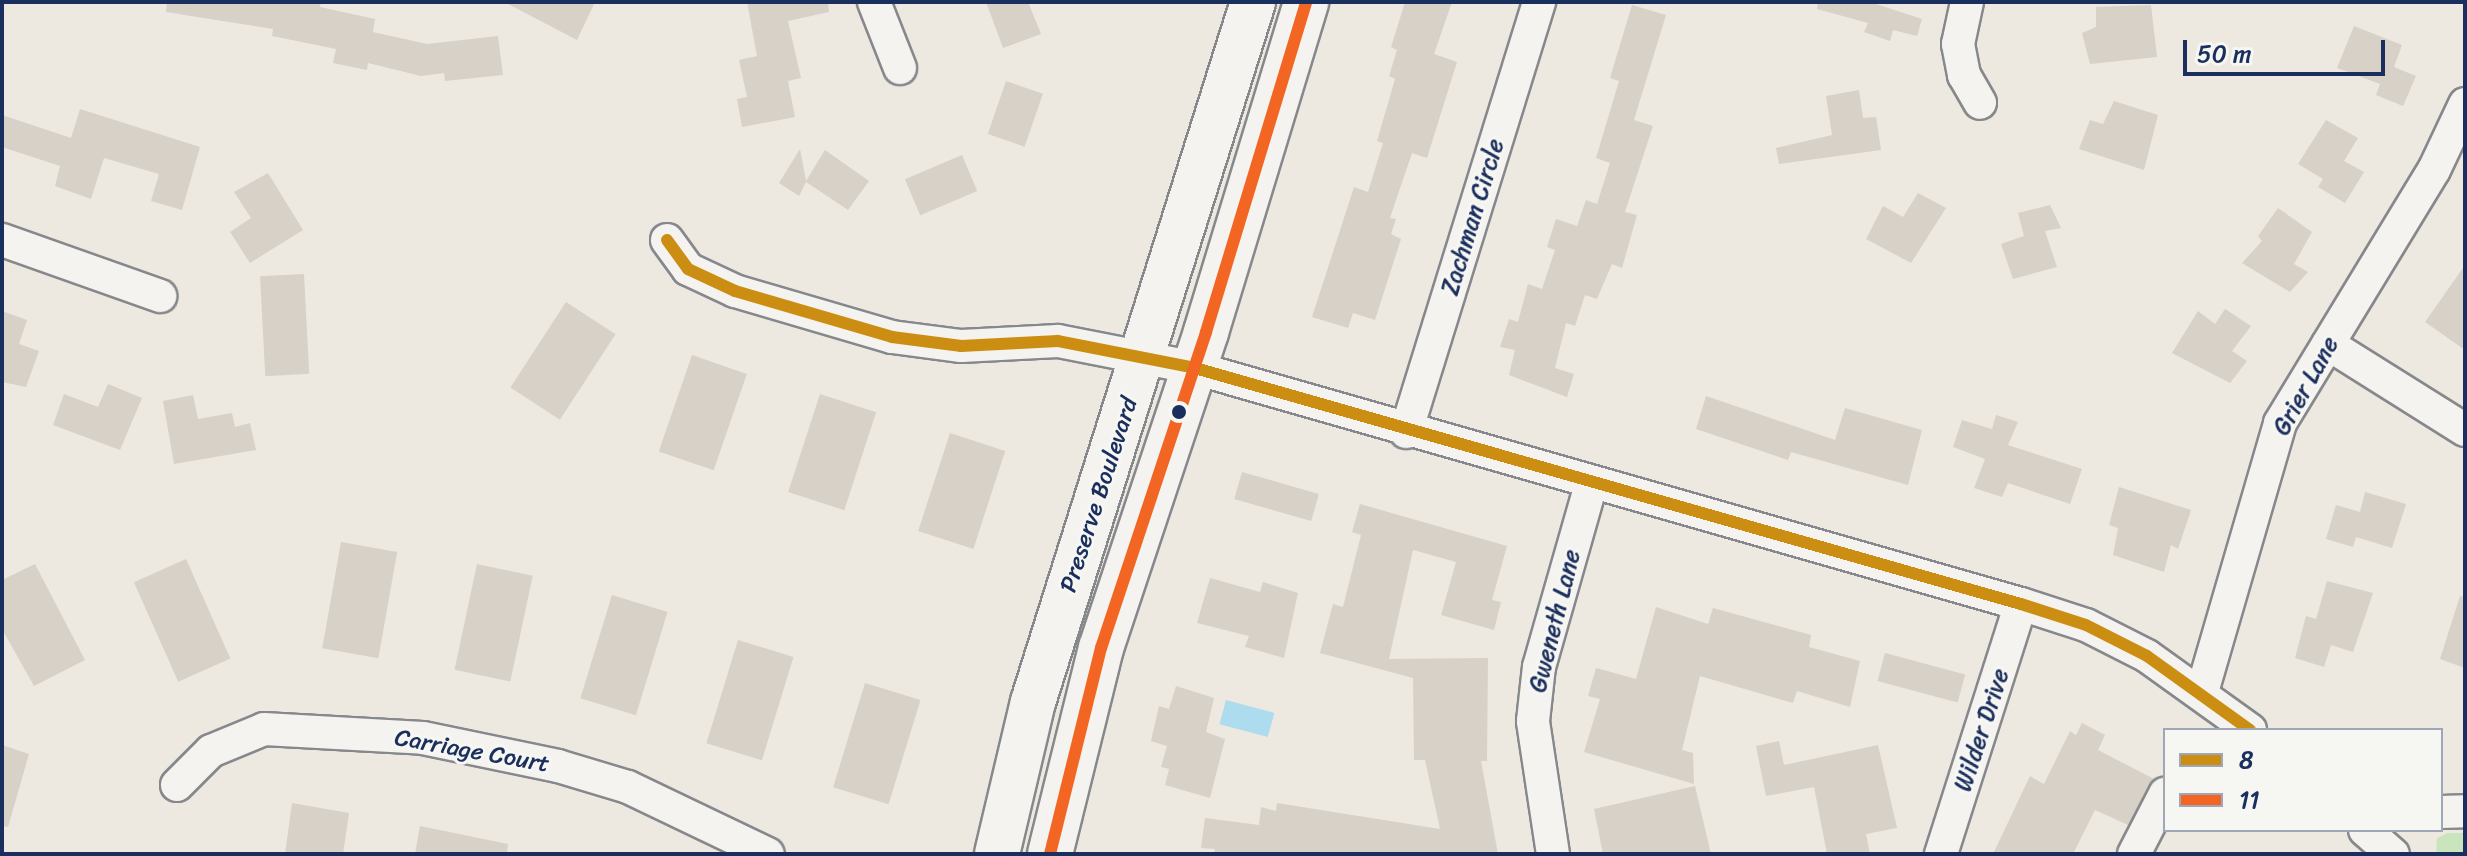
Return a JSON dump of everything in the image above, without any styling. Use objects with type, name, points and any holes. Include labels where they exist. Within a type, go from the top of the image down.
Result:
[{"type":"street","points":[[874,2],[900,68]]},
{"type":"street","name":"Preserve Boulevard","points":[[997,854],[1033,702],[1253,2]]},
{"type":"street","name":"Preserve Boulevard","points":[[1050,854],[1101,648],[1195,368],[1306,2]]},
{"type":"street","name":"Zachman Circle","points":[[1406,432],[1539,2]]},
{"type":"street","points":[[1967,2],[1958,44],[1964,75],[1980,103]]},
{"type":"street","name":"Grier Lane","points":[[2202,692],[2280,423],[2434,170],[2465,104]]},
{"type":"street","points":[[2,240],[160,296]]},
{"type":"street","points":[[667,240],[688,269],[735,291],[920,344],[1058,341],[1195,368],[1591,485],[2021,604],[2086,625],[2202,692],[2247,728]]},
{"type":"street","points":[[2328,344],[2465,430]]},
{"type":"street","name":"Gweneth Lane","points":[[1553,854],[1533,721],[1539,667],[1591,485]]},
{"type":"street","name":"Wilder Drive","points":[[1941,854],[2021,604]]},
{"type":"street","name":"Carriage Court","points":[[177,785],[211,751],[264,729],[423,738],[558,766],[628,787],[768,854]]},
{"type":"street","points":[[2134,854],[2163,798]]},
{"type":"street","points":[[2443,812],[2465,811]]},
{"type":"green space","points":[[2448,833],[2465,833],[2465,854],[2436,854],[2437,838]]},
{"type":"water","points":[[1226,700],[1274,713],[1268,737],[1220,724]]},
{"type":"building","points":[[167,2],[321,2],[320,7],[375,19],[373,32],[427,44],[498,36],[503,75],[445,81],[444,73],[421,76],[368,63],[367,70],[333,63],[336,49],[272,36],[273,29],[166,12]]},
{"type":"building","points":[[504,2],[595,2],[577,40]]},
{"type":"building","points":[[747,2],[828,2],[829,12],[788,21],[801,78],[788,81],[795,117],[742,127],[737,99],[747,97],[739,60],[757,56]]},
{"type":"building","points":[[986,2],[1028,2],[1041,34],[1003,48]]},
{"type":"building","points":[[1405,2],[1452,2],[1434,54],[1457,62],[1427,158],[1412,153],[1390,218],[1396,219],[1391,234],[1401,239],[1375,320],[1353,313],[1348,328],[1312,317],[1354,187],[1368,192],[1383,143],[1377,141],[1395,79],[1389,76],[1397,50],[1391,47]]},
{"type":"building","points":[[1818,2],[1870,2],[1922,19],[1917,36],[1893,30],[1890,41],[1864,32],[1868,23],[1817,9]]},
{"type":"building","points":[[1632,5],[1666,15],[1634,120],[1653,126],[1625,212],[1637,215],[1622,268],[1612,264],[1597,299],[1585,295],[1575,326],[1566,323],[1555,368],[1574,374],[1567,397],[1509,375],[1515,350],[1500,347],[1509,319],[1518,322],[1528,284],[1542,289],[1555,250],[1547,247],[1556,219],[1577,226],[1586,200],[1597,204],[1610,163],[1596,158],[1619,81],[1610,78]]},
{"type":"building","points":[[2151,5],[2157,57],[2090,64],[2082,33],[2096,27],[2096,7]]},
{"type":"building","points":[[2354,26],[2402,45],[2394,67],[2416,76],[2403,106],[2376,95],[2380,84],[2337,68]]},
{"type":"building","points":[[1006,81],[1043,94],[1025,147],[988,134]]},
{"type":"building","points":[[1859,90],[1863,118],[1876,117],[1881,150],[1779,164],[1776,148],[1832,135],[1826,96]]},
{"type":"building","points":[[2114,101],[2158,115],[2144,170],[2079,149],[2090,120],[2103,124]]},
{"type":"building","points":[[80,109],[200,147],[182,210],[151,201],[159,174],[104,158],[91,199],[55,186],[60,166],[2,147],[2,115],[71,138]]},
{"type":"building","points":[[2326,120],[2358,138],[2344,161],[2364,172],[2345,203],[2318,187],[2323,179],[2298,164]]},
{"type":"building","points":[[800,149],[806,181],[825,150],[869,181],[848,210],[806,182],[799,196],[779,183]]},
{"type":"building","points":[[962,155],[977,191],[920,215],[905,179]]},
{"type":"building","points":[[268,173],[303,230],[250,263],[230,232],[251,218],[234,192]]},
{"type":"building","points":[[1918,193],[1946,208],[1911,263],[1866,239],[1883,206],[1903,217]]},
{"type":"building","points":[[2050,205],[2061,228],[2045,231],[2057,267],[2013,279],[2001,244],[2024,236],[2018,213]]},
{"type":"building","points":[[2278,208],[2312,232],[2294,264],[2308,272],[2290,292],[2242,263],[2262,241],[2258,236]]},
{"type":"building","points":[[2465,265],[2465,350],[2425,322]]},
{"type":"building","points":[[304,274],[309,374],[265,376],[260,276]]},
{"type":"building","points":[[566,302],[615,334],[560,420],[510,388]]},
{"type":"building","points":[[2225,309],[2251,326],[2232,351],[2247,361],[2230,383],[2172,353],[2198,311],[2215,324]]},
{"type":"building","points":[[2,311],[27,320],[19,344],[39,351],[26,387],[2,382]]},
{"type":"building","points":[[692,355],[747,374],[714,470],[659,451]]},
{"type":"building","points":[[108,384],[142,398],[120,450],[53,425],[64,394],[98,407]]},
{"type":"building","points":[[820,394],[876,412],[844,510],[788,492]]},
{"type":"building","points":[[193,395],[198,419],[232,413],[235,427],[250,423],[256,450],[174,464],[163,401]]},
{"type":"building","points":[[1706,396],[1835,440],[1845,408],[1922,430],[1908,485],[1791,452],[1788,460],[1696,429]]},
{"type":"building","points":[[1996,415],[2018,422],[2008,445],[2082,469],[2070,504],[2008,483],[2002,497],[1974,488],[1985,459],[1953,447],[1962,420],[1992,429]]},
{"type":"building","points":[[950,433],[1005,451],[973,549],[918,531]]},
{"type":"building","points":[[1242,472],[1319,494],[1311,521],[1234,499]]},
{"type":"building","points":[[2119,487],[2191,510],[2178,549],[2171,545],[2164,572],[2113,555],[2118,528],[2109,525]]},
{"type":"building","points":[[2365,492],[2406,504],[2392,548],[2356,537],[2353,547],[2326,539],[2336,505],[2360,512]]},
{"type":"building","points":[[1360,504],[1507,546],[1492,600],[1501,602],[1494,630],[1441,615],[1456,562],[1413,550],[1389,659],[1488,658],[1487,761],[1481,761],[1498,854],[1214,854],[1215,849],[1201,848],[1205,818],[1259,825],[1261,807],[1276,811],[1277,803],[1440,829],[1425,760],[1414,760],[1413,678],[1320,653],[1333,604],[1343,607],[1361,535],[1352,532]]},
{"type":"building","points":[[341,542],[397,552],[378,658],[322,648]]},
{"type":"building","points":[[186,559],[230,659],[178,682],[134,582]]},
{"type":"building","points":[[35,564],[85,660],[34,686],[2,629],[2,580]]},
{"type":"building","points":[[477,564],[533,576],[510,681],[455,670]]},
{"type":"building","points":[[1210,578],[1260,592],[1263,582],[1298,593],[1284,658],[1245,647],[1249,636],[1197,623]]},
{"type":"building","points":[[2327,581],[2373,593],[2353,652],[2331,645],[2324,667],[2295,658],[2306,616],[2316,619]]},
{"type":"building","points":[[612,595],[667,612],[636,715],[580,698]]},
{"type":"building","points":[[2460,596],[2465,597],[2465,668],[2440,659]]},
{"type":"building","points":[[1656,607],[1708,624],[1713,608],[1811,635],[1809,647],[1860,661],[1850,707],[1797,691],[1793,703],[1700,676],[1682,750],[1693,753],[1694,784],[1584,752],[1600,699],[1588,696],[1596,668],[1636,679]]},
{"type":"building","points":[[738,640],[793,657],[762,760],[706,743]]},
{"type":"building","points":[[1885,653],[1965,674],[1958,702],[1877,681]]},
{"type":"building","points":[[865,683],[920,700],[889,804],[833,787]]},
{"type":"building","points":[[1176,686],[1214,698],[1206,732],[1225,739],[1210,798],[1165,785],[1169,769],[1161,767],[1167,746],[1151,741],[1159,706],[1169,709]]},
{"type":"building","points":[[2082,723],[2105,735],[2098,750],[2154,779],[2128,825],[2095,810],[2073,854],[1993,854],[2030,776],[2044,784],[2070,731],[2076,735]]},
{"type":"building","points":[[1779,741],[1784,765],[1878,745],[1897,828],[1866,834],[1870,854],[1827,854],[1814,787],[1766,796],[1756,746]]},
{"type":"building","points":[[2,745],[29,754],[8,827],[2,826]]},
{"type":"building","points":[[1695,786],[1711,854],[1603,854],[1594,809]]},
{"type":"building","points":[[292,803],[349,813],[343,854],[285,854]]},
{"type":"building","points":[[420,826],[508,844],[507,854],[415,854]]},
{"type":"transit line","name":"11","points":[[1050,854],[1101,648],[1206,332],[1306,2]]},
{"type":"transit line","name":"8","points":[[667,240],[688,269],[735,291],[892,337],[961,346],[1058,341],[1195,368],[2021,604],[2086,625],[2147,656],[2247,728]]}]
